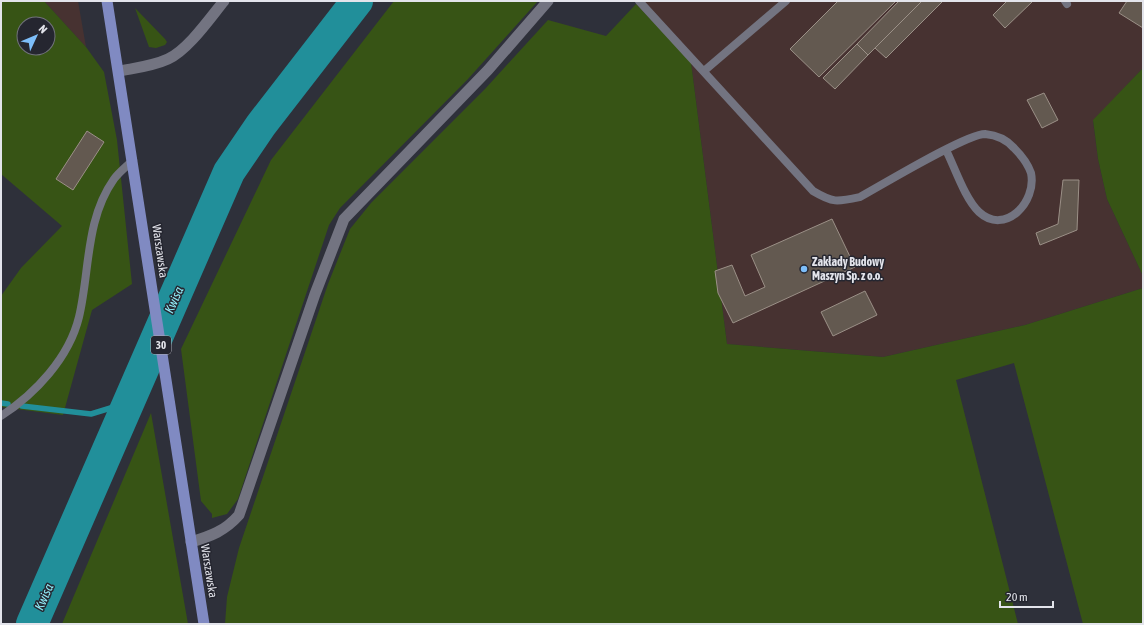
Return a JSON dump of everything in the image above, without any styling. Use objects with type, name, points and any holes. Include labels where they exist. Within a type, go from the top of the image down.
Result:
[{"type":"main road","name":"Warszawska","points":[[108,1],[204,624]]},
{"type":"street","points":[[120,71],[155,64],[169,59],[192,39],[224,1]]},
{"type":"street","points":[[191,542],[218,533],[230,526],[240,515],[317,288],[344,219],[488,70],[548,1]]},
{"type":"lane","points":[[639,1],[813,191],[829,201],[845,201],[860,198],[946,150],[969,138],[984,134],[997,137],[1009,143],[1022,156],[1031,174],[1030,189],[1024,204],[1016,214],[1003,221],[991,219],[980,212],[971,202],[946,150]]},
{"type":"lane","points":[[704,71],[786,1]]},
{"type":"lane","points":[[1,416],[36,387],[52,370],[64,352],[79,318],[90,244],[98,212],[114,179],[133,160]]},
{"type":"shaded area","points":[[44,1],[78,1],[86,47]]},
{"type":"shaded area","points":[[639,1],[1143,1],[1143,68],[1093,121],[1098,159],[1107,199],[1143,276],[1143,288],[1025,325],[883,357],[727,344],[691,62],[636,4]]},
{"type":"green space","points":[[1,1],[44,1],[86,47],[104,72],[117,140],[132,284],[92,310],[63,415],[1,407],[1,296],[21,268],[62,226],[1,174]],"holes":[[[87,131],[104,142],[73,189]]]},
{"type":"green space","points":[[394,1],[538,1],[468,79],[340,208],[329,225],[238,499],[227,514],[212,518],[212,514],[201,501],[181,349],[271,160]]},
{"type":"green space","points":[[636,4],[691,62],[727,344],[883,357],[1025,325],[1143,288],[1143,624],[1083,624],[1014,363],[956,380],[1018,624],[225,624],[227,597],[239,548],[328,284],[350,229],[371,203],[485,89],[548,20],[606,36]]},
{"type":"green space","points":[[135,8],[165,39],[167,42],[165,45],[156,48],[149,47]]},
{"type":"green space","points":[[1143,68],[1143,276],[1107,199],[1098,159],[1093,120]]},
{"type":"green space","points":[[151,413],[188,624],[62,624]]},
{"type":"building","points":[[838,1],[896,1],[819,77],[790,49]]},
{"type":"building","points":[[899,1],[922,1],[868,55],[857,44]]},
{"type":"building","points":[[922,1],[943,1],[886,58],[875,48]]},
{"type":"building","points":[[1007,1],[1033,1],[1005,28],[993,15]]},
{"type":"building","points":[[1127,1],[1143,1],[1143,28],[1119,13]]},
{"type":"building","points":[[857,44],[868,55],[835,89],[823,78]]},
{"type":"building","points":[[1044,93],[1058,120],[1042,128],[1027,100]]},
{"type":"building","points":[[87,131],[104,142],[73,190],[56,179]]},
{"type":"building","points":[[1063,180],[1079,180],[1077,230],[1040,245],[1036,233],[1058,224]]},
{"type":"building","name":"Zakłady Budowy Maszyn Sp. z o.o.","points":[[832,219],[855,267],[733,323],[718,293],[715,271],[732,265],[745,296],[765,287],[751,255]]},
{"type":"building","points":[[865,291],[877,315],[833,336],[821,312]]},
{"type":"waterway","name":"Kwisa","points":[[32,624],[229,172],[261,125],[357,1]]},
{"type":"waterway","points":[[22,406],[91,414],[130,402]]},
{"type":"waterway","points":[[1,403],[8,404]]},
{"type":"place","name":"Zakłady Budowy Maszyn Sp. z o.o.","points":[[804,269]]}]
